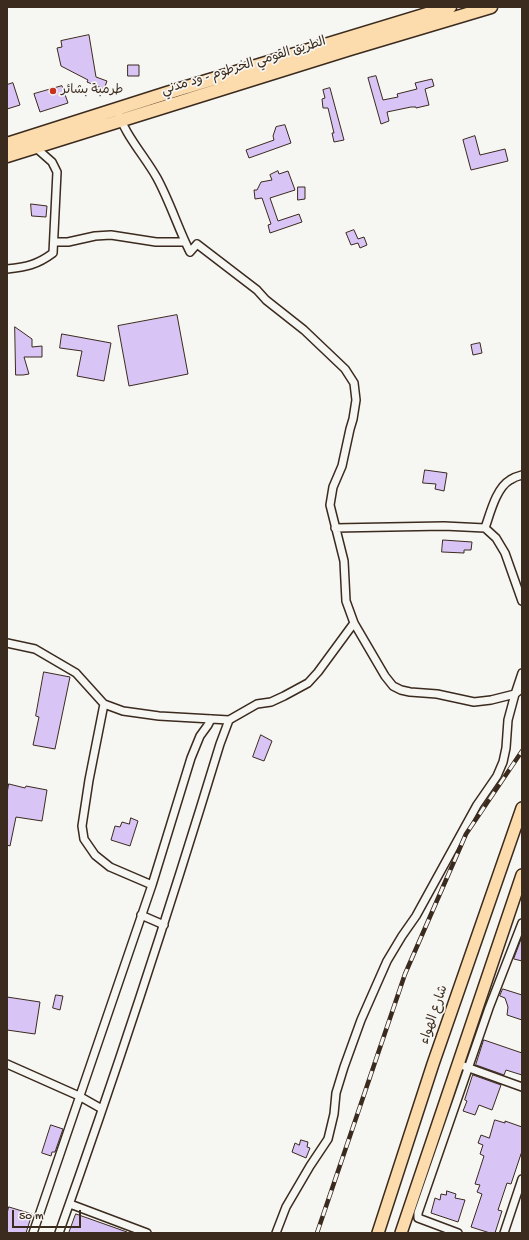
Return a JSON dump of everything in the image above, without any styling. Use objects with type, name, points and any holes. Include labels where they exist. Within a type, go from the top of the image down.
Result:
[{"type":"highway","name":"الطريق القومي الخرطوم - ود مدني","points":[[7,156],[35,147],[119,114],[450,7]]},
{"type":"highway","name":"الطريق القومي الخرطوم - ود مدني","points":[[7,144],[119,114],[491,7]]},
{"type":"main road","name":"شارع الهواء","points":[[378,1233],[433,1064],[522,808]]},
{"type":"main road","points":[[401,1233],[458,1064],[518,897],[522,875]]},
{"type":"street","points":[[119,114],[156,178],[190,252],[198,244],[257,290],[266,300],[304,330],[345,369],[354,383],[356,400],[354,419],[350,429],[342,466],[332,487],[330,505],[344,561],[346,601],[354,623],[392,686],[410,692],[437,694],[474,702],[491,700],[515,694],[522,688]]},
{"type":"street","points":[[7,268],[27,267],[42,261],[53,253],[57,172],[52,162],[35,147]]},
{"type":"street","points":[[54,242],[68,242],[95,236],[111,235],[156,242],[185,242]]},
{"type":"street","points":[[486,528],[497,496],[503,486],[509,480],[522,475]]},
{"type":"street","points":[[335,528],[444,526],[486,528],[496,538],[505,553],[522,601]]},
{"type":"street","points":[[7,643],[36,649],[76,673],[104,704],[123,711],[159,716],[229,720],[257,704],[278,699],[308,683],[318,672],[354,623]]},
{"type":"street","points":[[276,1233],[286,1207],[328,1139],[334,1114],[336,1093],[344,1067],[361,1020],[385,966],[402,936],[416,916],[477,805],[497,776],[503,762],[506,748],[508,720],[522,672]]},
{"type":"street","points":[[104,704],[89,780],[82,826],[84,839],[95,855],[110,867],[152,885]]},
{"type":"street","points":[[33,1233],[152,885],[191,758],[200,736],[211,719]]},
{"type":"street","points":[[59,1233],[164,925],[220,744],[229,720]]},
{"type":"street","points":[[141,915],[164,925]]},
{"type":"street","points":[[458,1233],[418,1218],[418,1213],[489,1008],[522,923]]},
{"type":"street","points":[[7,1064],[79,1096],[102,1109]]},
{"type":"street","points":[[458,1064],[522,1087]]},
{"type":"street","points":[[504,1233],[522,1179]]},
{"type":"street","points":[[70,1204],[147,1233]]},
{"type":"building","points":[[89,35],[96,77],[107,81],[104,89],[87,82],[88,80],[61,66],[57,48],[62,47],[61,41]]},
{"type":"building","points":[[128,65],[139,65],[139,76],[128,76]]},
{"type":"building","points":[[376,76],[383,100],[398,97],[397,94],[417,89],[415,83],[432,79],[434,86],[425,89],[429,105],[387,112],[389,121],[381,124],[368,78]]},
{"type":"building","points":[[13,83],[20,105],[7,109],[7,85]]},
{"type":"building","points":[[62,86],[68,103],[40,112],[34,94]]},
{"type":"building","points":[[330,88],[344,140],[334,142],[332,133],[334,133],[328,108],[323,108],[322,99],[325,98],[323,90]]},
{"type":"building","points":[[285,125],[291,143],[249,158],[246,150],[274,140],[273,136],[276,127]]},
{"type":"building","points":[[475,136],[480,155],[505,149],[508,161],[471,170],[463,140]]},
{"type":"building","points":[[278,171],[279,174],[288,171],[295,190],[270,198],[278,221],[299,214],[302,222],[270,233],[268,225],[271,224],[262,198],[255,199],[254,190],[257,190],[261,182],[272,180],[270,175]]},
{"type":"building","points":[[298,187],[305,187],[305,199],[298,200]]},
{"type":"building","points":[[31,204],[47,206],[46,217],[32,216]]},
{"type":"building","points":[[354,230],[358,239],[364,237],[367,245],[360,248],[358,243],[351,245],[346,233]]},
{"type":"building","points":[[177,315],[188,374],[129,386],[118,326]]},
{"type":"building","points":[[15,327],[32,339],[32,347],[42,346],[42,357],[24,357],[29,374],[16,375]]},
{"type":"building","points":[[62,334],[111,343],[104,381],[77,376],[82,351],[60,348]]},
{"type":"building","points":[[480,343],[482,353],[473,355],[471,345]]},
{"type":"building","points":[[425,470],[447,473],[444,491],[435,489],[436,484],[423,483]]},
{"type":"building","points":[[443,540],[472,542],[471,550],[464,550],[464,553],[442,552]]},
{"type":"building","points":[[44,672],[70,677],[55,749],[33,745],[39,717],[36,716]]},
{"type":"building","points":[[261,735],[272,741],[264,761],[253,757]]},
{"type":"building","points":[[9,784],[25,788],[26,786],[47,790],[42,821],[16,817],[10,846],[7,845],[7,794]]},
{"type":"building","points":[[131,818],[138,821],[130,846],[111,840],[115,826],[120,827],[122,822],[129,824]]},
{"type":"building","points":[[522,937],[522,961],[514,959]]},
{"type":"building","points":[[503,989],[522,995],[522,1020],[507,1015],[508,1007],[505,998],[500,996]]},
{"type":"building","points":[[56,995],[63,996],[60,1010],[53,1008]]},
{"type":"building","points":[[7,997],[40,1002],[35,1034],[7,1030]]},
{"type":"building","points":[[484,1040],[522,1053],[522,1075],[506,1070],[504,1075],[476,1065]]},
{"type":"building","points":[[473,1075],[501,1085],[492,1110],[479,1105],[475,1115],[463,1111]]},
{"type":"building","points":[[495,1120],[505,1123],[505,1121],[522,1127],[522,1151],[511,1184],[507,1183],[498,1210],[502,1211],[495,1233],[490,1233],[471,1227],[482,1194],[477,1192],[480,1185],[475,1184],[484,1156],[480,1154],[483,1145],[478,1143],[481,1135],[489,1138]]},
{"type":"building","points":[[51,1125],[63,1129],[55,1152],[52,1152],[51,1156],[42,1153]]},
{"type":"building","points":[[301,1140],[308,1142],[307,1147],[310,1148],[306,1158],[292,1152],[295,1143],[299,1145]]},
{"type":"building","points":[[447,1191],[456,1194],[455,1198],[465,1200],[458,1222],[431,1213],[435,1198],[440,1200],[441,1194],[446,1195]]},
{"type":"building","points":[[9,1207],[32,1214],[26,1233],[7,1233],[7,1214]]},
{"type":"building","points":[[76,1214],[127,1232],[127,1233],[69,1233]]},
{"type":"railway","points":[[317,1233],[405,974],[466,834],[522,751]]},
{"type":"place","name":"طرمبة بشائر","points":[[53,91]]}]
